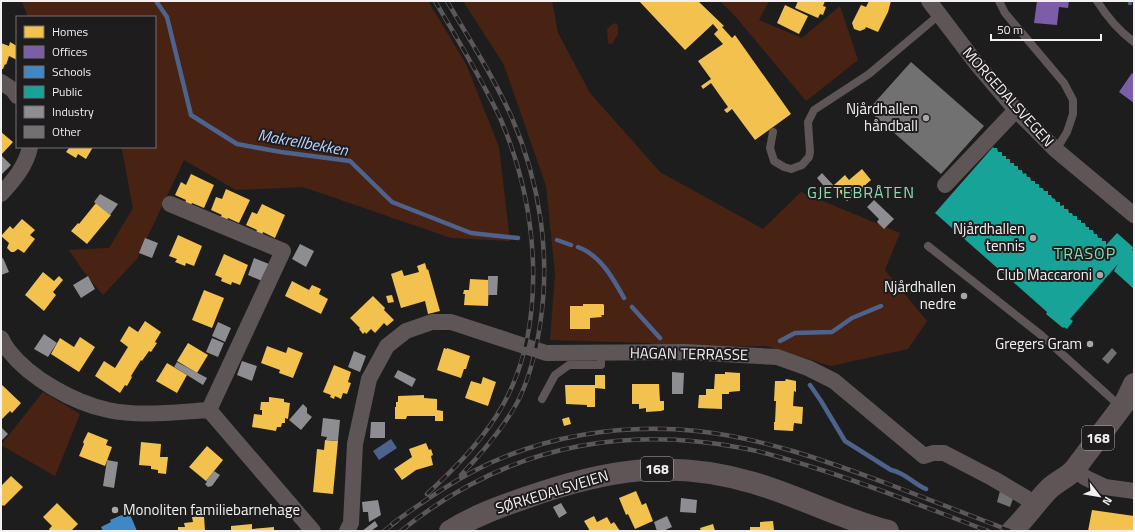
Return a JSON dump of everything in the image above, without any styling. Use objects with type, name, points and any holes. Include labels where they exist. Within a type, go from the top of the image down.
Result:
[{"type":"main road","name":"168","points":[[1025,527],[1050,488],[1072,473],[1129,397]]},
{"type":"main road","name":"SØRKEDALSVEIEN","points":[[450,531],[486,512],[565,485],[621,472],[655,469],[690,470],[747,481],[799,499],[869,528],[888,531]]},
{"type":"street","name":"MORGEDALSVEGEN","points":[[929,1],[976,63],[1016,110],[1056,150],[1134,215]]},
{"type":"street","points":[[1,82],[13,90],[16,94]]},
{"type":"street","points":[[945,185],[1016,110]]},
{"type":"street","points":[[3,190],[21,170],[28,159],[30,148]]},
{"type":"street","points":[[170,204],[283,251],[209,410]]},
{"type":"street","name":"HAGAN TERRASSE","points":[[348,531],[351,523],[355,444],[369,379],[387,346],[406,331],[432,322],[451,322],[546,353],[685,352],[776,357],[808,368],[834,381],[924,456],[933,453],[944,453],[994,479],[1026,498]]},
{"type":"street","points":[[1,338],[8,350],[34,374],[62,392],[91,405],[107,410],[138,414],[209,410]]},
{"type":"street","points":[[209,410],[313,531]]},
{"type":"street","points":[[1072,473],[1105,487],[1134,491]]},
{"type":"lane","points":[[999,1],[1005,13],[1064,83],[1073,100],[1073,114],[1067,132],[1056,150]]},
{"type":"lane","points":[[1098,1],[1106,15],[1113,23],[1134,42]]},
{"type":"lane","points":[[773,132],[770,148],[774,160],[784,167],[791,169],[802,165],[808,158],[810,152],[808,122],[814,110],[869,74],[939,15]]},
{"type":"lane","points":[[928,246],[1041,335],[1129,397]]},
{"type":"lane","points":[[542,400],[555,375],[569,365],[601,365],[601,353]]},
{"type":"shaded area","points":[[22,1],[428,1],[466,64],[499,147],[510,241],[451,238],[303,187],[236,190],[184,160],[137,259],[103,295],[81,268],[69,250],[109,248],[133,208],[121,148],[156,148],[156,16],[28,16]]},
{"type":"shaded area","points":[[463,1],[552,1],[558,33],[590,93],[660,172],[763,229],[801,192],[900,233],[885,270],[927,321],[908,349],[831,366],[766,346],[678,348],[648,343],[550,340],[555,274],[546,186],[504,65]]},
{"type":"shaded area","points":[[720,1],[769,1],[759,20],[802,38],[840,6],[858,60],[806,101],[735,16]]},
{"type":"shaded area","points":[[614,23],[618,25],[618,34],[612,44],[608,43],[607,29]]},
{"type":"shaded area","points":[[43,392],[80,414],[55,476],[1,445]]},
{"type":"water","points":[[391,439],[397,448],[379,460],[373,451]]},
{"type":"building: Homes","points":[[639,1],[698,1],[724,26],[722,27],[732,38],[735,35],[791,114],[755,140],[732,109],[727,113],[724,110],[728,107],[711,83],[703,89],[701,86],[711,79],[698,61],[723,44],[714,34],[718,30],[713,24],[685,50]]},
{"type":"building: Homes","points":[[798,1],[825,1],[823,6],[826,7],[823,15],[820,14],[818,18],[795,8]]},
{"type":"building: Homes","points":[[869,1],[891,1],[888,12],[878,32],[866,27],[860,31],[854,29],[852,23],[861,5],[866,7]]},
{"type":"building: Homes","points":[[785,5],[808,16],[799,34],[777,23]]},
{"type":"building: Homes","points":[[10,42],[16,45],[16,60],[9,56],[6,65],[5,64],[3,69],[1,69],[1,43],[9,46]]},
{"type":"building: Homes","points":[[1,132],[13,142],[1,155]]},
{"type":"building: Homes","points":[[69,148],[92,148],[86,159],[78,154],[76,158],[66,152]]},
{"type":"building: Homes","points":[[862,169],[871,180],[863,187],[865,190],[860,195],[857,192],[847,201],[834,185],[845,175],[849,180]]},
{"type":"building: Homes","points":[[191,174],[214,185],[204,208],[192,203],[191,205],[185,203],[186,200],[175,195],[181,182],[186,185]]},
{"type":"building: Homes","points":[[226,189],[250,200],[239,223],[228,218],[227,220],[220,217],[222,215],[211,210],[216,197],[222,199]]},
{"type":"building: Homes","points":[[96,203],[111,215],[87,244],[71,231],[78,223],[79,224]]},
{"type":"building: Homes","points":[[262,204],[285,215],[275,238],[263,232],[262,235],[256,232],[257,230],[246,225],[252,212],[257,214]]},
{"type":"building: Homes","points":[[22,219],[35,230],[30,235],[35,239],[24,253],[18,249],[11,252],[7,248],[9,243],[1,236],[10,226],[13,229]]},
{"type":"building: Homes","points":[[178,235],[202,246],[194,266],[186,263],[185,266],[175,262],[177,259],[169,256]]},
{"type":"building: Homes","points":[[224,254],[248,265],[240,285],[232,282],[231,285],[221,281],[222,278],[215,275]]},
{"type":"building: Homes","points":[[425,263],[440,311],[428,314],[425,301],[401,308],[391,274],[402,270],[404,276],[419,272],[417,266]]},
{"type":"building: Homes","points":[[43,272],[54,281],[59,276],[63,280],[53,292],[56,295],[44,311],[25,295]]},
{"type":"building: Homes","points":[[470,279],[489,280],[488,306],[464,305],[465,294],[463,294],[464,290],[469,290]]},
{"type":"building: Homes","points":[[292,281],[309,290],[312,285],[321,289],[319,294],[328,299],[321,314],[285,296]]},
{"type":"building: Homes","points":[[204,290],[224,298],[212,328],[192,320]]},
{"type":"building: Homes","points":[[392,295],[394,302],[388,303],[386,296]]},
{"type":"building: Homes","points":[[373,296],[394,320],[387,326],[384,323],[375,333],[371,329],[366,334],[365,332],[363,334],[359,329],[360,328],[350,318]]},
{"type":"building: Homes","points":[[583,304],[603,304],[604,315],[601,315],[602,317],[590,318],[590,329],[570,329],[570,306],[583,306]]},
{"type":"building: Homes","points":[[145,321],[161,332],[155,342],[157,343],[151,352],[149,351],[142,361],[141,360],[131,376],[132,377],[127,386],[125,385],[120,393],[95,376],[104,361],[115,368],[128,347],[120,341],[129,326],[138,332]]},
{"type":"building: Homes","points":[[80,337],[95,347],[79,372],[51,354],[60,338],[74,347]]},
{"type":"building: Homes","points":[[188,343],[208,355],[197,373],[177,361]]},
{"type":"building: Homes","points":[[267,346],[286,353],[288,347],[303,353],[293,378],[279,373],[280,370],[261,363]]},
{"type":"building: Homes","points":[[444,348],[470,356],[466,369],[464,369],[461,378],[437,370]]},
{"type":"building: Homes","points":[[167,363],[187,375],[177,393],[156,381]]},
{"type":"building: Homes","points":[[334,365],[351,372],[348,382],[351,383],[347,394],[343,393],[341,399],[335,396],[334,399],[330,397],[331,395],[323,392]]},
{"type":"building: Homes","points":[[725,372],[740,373],[740,391],[722,394],[722,409],[698,408],[699,395],[706,395],[706,389],[714,389],[715,374],[725,374]]},
{"type":"building: Homes","points":[[595,375],[605,375],[605,389],[595,388],[595,407],[566,404],[565,385],[595,385]]},
{"type":"building: Homes","points":[[483,377],[496,382],[488,406],[465,398],[471,381],[481,384]]},
{"type":"building: Homes","points":[[786,379],[796,381],[796,392],[794,391],[793,406],[803,407],[802,424],[794,423],[793,431],[774,430],[776,401],[774,401],[775,381],[785,381]]},
{"type":"building: Homes","points":[[1,384],[21,403],[12,413],[10,411],[1,420]]},
{"type":"building: Homes","points":[[632,384],[659,384],[660,401],[664,401],[664,410],[646,412],[646,408],[639,409],[639,404],[632,404]]},
{"type":"building: Homes","points":[[424,395],[424,398],[437,399],[437,410],[443,411],[443,421],[435,421],[435,416],[407,416],[406,419],[395,419],[395,407],[396,402],[398,402],[398,396]]},
{"type":"building: Homes","points":[[269,397],[284,399],[284,402],[290,403],[288,419],[285,418],[285,423],[282,423],[281,427],[277,427],[276,431],[252,427],[254,414],[262,415],[262,410],[260,410],[261,402],[269,402]]},
{"type":"building: Homes","points":[[569,417],[571,424],[564,426],[562,419]]},
{"type":"building: Homes","points":[[88,432],[108,440],[106,445],[112,447],[105,466],[79,456]]},
{"type":"building: Homes","points":[[325,440],[338,441],[333,494],[313,492],[317,449],[324,450]]},
{"type":"building: Homes","points":[[141,442],[161,444],[160,457],[168,457],[166,474],[158,473],[158,470],[151,469],[151,466],[139,465]]},
{"type":"building: Homes","points":[[426,443],[429,450],[431,449],[433,455],[431,456],[433,465],[416,470],[402,480],[394,469],[412,457],[409,449]]},
{"type":"building: Homes","points":[[207,446],[223,460],[206,481],[189,467]]},
{"type":"building: Homes","points":[[11,476],[23,487],[4,506],[3,505],[1,507],[1,486]]},
{"type":"building: Homes","points":[[636,491],[642,505],[646,503],[653,521],[635,529],[628,514],[626,515],[619,498]]},
{"type":"building: Homes","points":[[57,503],[78,524],[71,531],[51,531],[49,529],[52,526],[43,517]]},
{"type":"building: Homes","points":[[1092,510],[1134,516],[1134,531],[1088,531]]},
{"type":"building: Homes","points":[[204,516],[205,531],[178,531],[178,527],[185,527],[184,523],[193,522],[192,517]]},
{"type":"building: Homes","points":[[594,516],[597,522],[607,517],[611,524],[614,522],[620,531],[590,531],[584,521]]},
{"type":"building: Homes","points":[[773,521],[774,530],[750,531],[750,527],[760,527],[760,522]]},
{"type":"building: Homes","points":[[252,524],[252,529],[274,527],[274,531],[231,531],[231,526]]},
{"type":"building: Homes","points":[[713,524],[715,531],[701,531],[700,528]]},
{"type":"building: Offices","points":[[1037,1],[1069,1],[1068,8],[1059,7],[1057,25],[1034,23]]},
{"type":"building: Offices","points":[[1132,73],[1134,75],[1134,103],[1119,92]]},
{"type":"building: Schools","points":[[129,512],[137,531],[103,531],[101,527],[111,522],[110,520]]},
{"type":"building: Public","name":"Njårdhallen tennis","points":[[993,147],[997,148],[998,152],[1002,152],[1002,156],[1006,156],[1006,159],[1010,159],[1010,163],[1014,163],[1014,166],[1018,166],[1018,170],[1022,170],[1023,174],[1026,173],[1027,177],[1030,177],[1031,181],[1035,181],[1035,184],[1039,184],[1039,188],[1043,188],[1044,191],[1048,191],[1048,195],[1051,195],[1056,202],[1060,202],[1060,206],[1064,205],[1064,209],[1068,209],[1069,213],[1072,213],[1073,216],[1077,216],[1077,220],[1081,220],[1081,223],[1085,223],[1086,227],[1089,227],[1089,230],[1093,230],[1094,234],[1097,234],[1098,238],[1102,238],[1102,241],[1106,241],[1106,245],[1117,233],[1134,248],[1132,250],[1134,252],[1134,289],[1114,271],[1118,264],[1070,319],[1073,321],[1067,329],[1064,327],[1063,328],[1046,314],[1047,312],[935,213]]},
{"type":"building: Industry","points":[[2,156],[11,165],[2,174],[1,173]]},
{"type":"building: Industry","points":[[822,173],[834,186],[828,191],[817,178]]},
{"type":"building: Industry","points":[[100,194],[118,204],[110,215],[94,202]]},
{"type":"building: Industry","points":[[874,200],[894,219],[884,229],[877,222],[879,219],[867,207]]},
{"type":"building: Industry","points":[[145,238],[158,243],[152,258],[139,253]]},
{"type":"building: Industry","points":[[300,244],[314,251],[306,267],[292,259]]},
{"type":"building: Industry","points":[[3,258],[9,272],[1,275],[1,259]]},
{"type":"building: Industry","points":[[254,258],[269,264],[262,281],[248,275]]},
{"type":"building: Industry","points":[[88,276],[95,289],[81,298],[73,285]]},
{"type":"building: Industry","points":[[488,276],[498,276],[497,295],[488,295]]},
{"type":"building: Industry","points":[[218,322],[231,328],[225,342],[212,336]]},
{"type":"building: Industry","points":[[44,334],[57,343],[48,357],[34,349]]},
{"type":"building: Industry","points":[[212,338],[224,343],[218,357],[206,352]]},
{"type":"building: Industry","points":[[354,351],[366,356],[360,372],[348,367]]},
{"type":"building: Industry","points":[[242,361],[257,366],[252,381],[237,375]]},
{"type":"building: Industry","points":[[177,362],[207,378],[203,385],[174,367]]},
{"type":"building: Industry","points":[[398,370],[416,379],[412,387],[394,377]]},
{"type":"building: Industry","points":[[672,372],[684,373],[683,394],[672,394]]},
{"type":"building: Industry","points":[[303,404],[307,408],[307,413],[312,417],[301,430],[289,420]]},
{"type":"building: Industry","points":[[323,418],[340,420],[338,441],[326,440],[327,437],[321,436]]},
{"type":"building: Industry","points":[[371,422],[385,422],[385,438],[370,438]]},
{"type":"building: Industry","points":[[1,427],[8,434],[1,441]]},
{"type":"building: Industry","points":[[107,460],[118,462],[114,488],[103,486]]},
{"type":"building: Industry","points":[[214,471],[220,475],[212,486],[208,487],[205,484],[207,482],[206,481]]},
{"type":"building: Industry","points":[[681,498],[697,500],[696,513],[680,512]]},
{"type":"building: Industry","points":[[378,500],[381,515],[369,522],[368,512],[363,512],[362,502]]},
{"type":"building: Industry","points":[[561,503],[567,513],[559,518],[553,507]]},
{"type":"building: Industry","points":[[667,516],[672,527],[663,531],[657,531],[654,522]]},
{"type":"building: Industry","points":[[375,521],[378,526],[371,531],[362,531]]},
{"type":"building: Other","name":"Njårdhallen håndball","points":[[911,62],[984,126],[941,174],[868,110]]},
{"type":"building: Other","points":[[1112,348],[1117,353],[1108,364],[1102,359]]},
{"type":"building: Other","points":[[1000,491],[1014,496],[1010,507],[997,502]]},
{"type":"waterway","name":"Makrellbekken","points":[[156,1],[167,17],[191,115],[237,144],[281,152],[350,161],[392,202],[471,233],[518,238]]},
{"type":"waterway","name":"Makrellbekken","points":[[557,240],[571,245]]},
{"type":"waterway","name":"Makrellbekken","points":[[578,247],[599,261],[610,275],[624,298]]},
{"type":"waterway","points":[[780,341],[795,333],[832,332],[852,318],[881,306]]},
{"type":"waterway","name":"Makrellbekken","points":[[632,307],[660,338]]},
{"type":"waterway","name":"Makrellbekken","points":[[810,385],[845,441],[891,470],[901,473],[926,489]]},
{"type":"railway","points":[[427,494],[456,466],[482,437],[497,415],[514,382],[525,346],[532,308],[533,269],[530,230],[524,192],[514,155],[501,120],[486,90],[435,1]]},
{"type":"railway","points":[[447,1],[497,88],[512,118],[522,143],[530,168],[541,220],[544,272],[540,325],[532,364],[526,383],[518,401],[499,431],[461,475]]},
{"type":"railway","points":[[392,524],[431,496],[472,472],[525,449],[553,441],[610,431],[668,429],[722,434],[796,452],[868,476],[1011,531]]},
{"type":"railway","points":[[401,531],[439,503],[479,480],[520,462],[562,450],[605,442],[650,439],[695,441],[742,448],[769,454],[856,482],[988,531]]},
{"type":"railway","points":[[384,531],[397,521]]},
{"type":"place","name":"Njårdhallen håndball","points":[[926,118]]},
{"type":"place","name":"Njårdhallen tennis","points":[[1033,238]]},
{"type":"place","name":"Club Maccaroni","points":[[1100,275]]},
{"type":"place","name":"Njårdhallen nedre","points":[[964,296]]},
{"type":"place","name":"Gregers Gram","points":[[1090,344]]},
{"type":"place","name":"Monoliten familiebarnehage","points":[[115,510]]},
{"type":"district","name":"GJETEBRÅTEN","points":[[861,192]]},
{"type":"district","name":"TRASOP","points":[[1085,253]]}]
